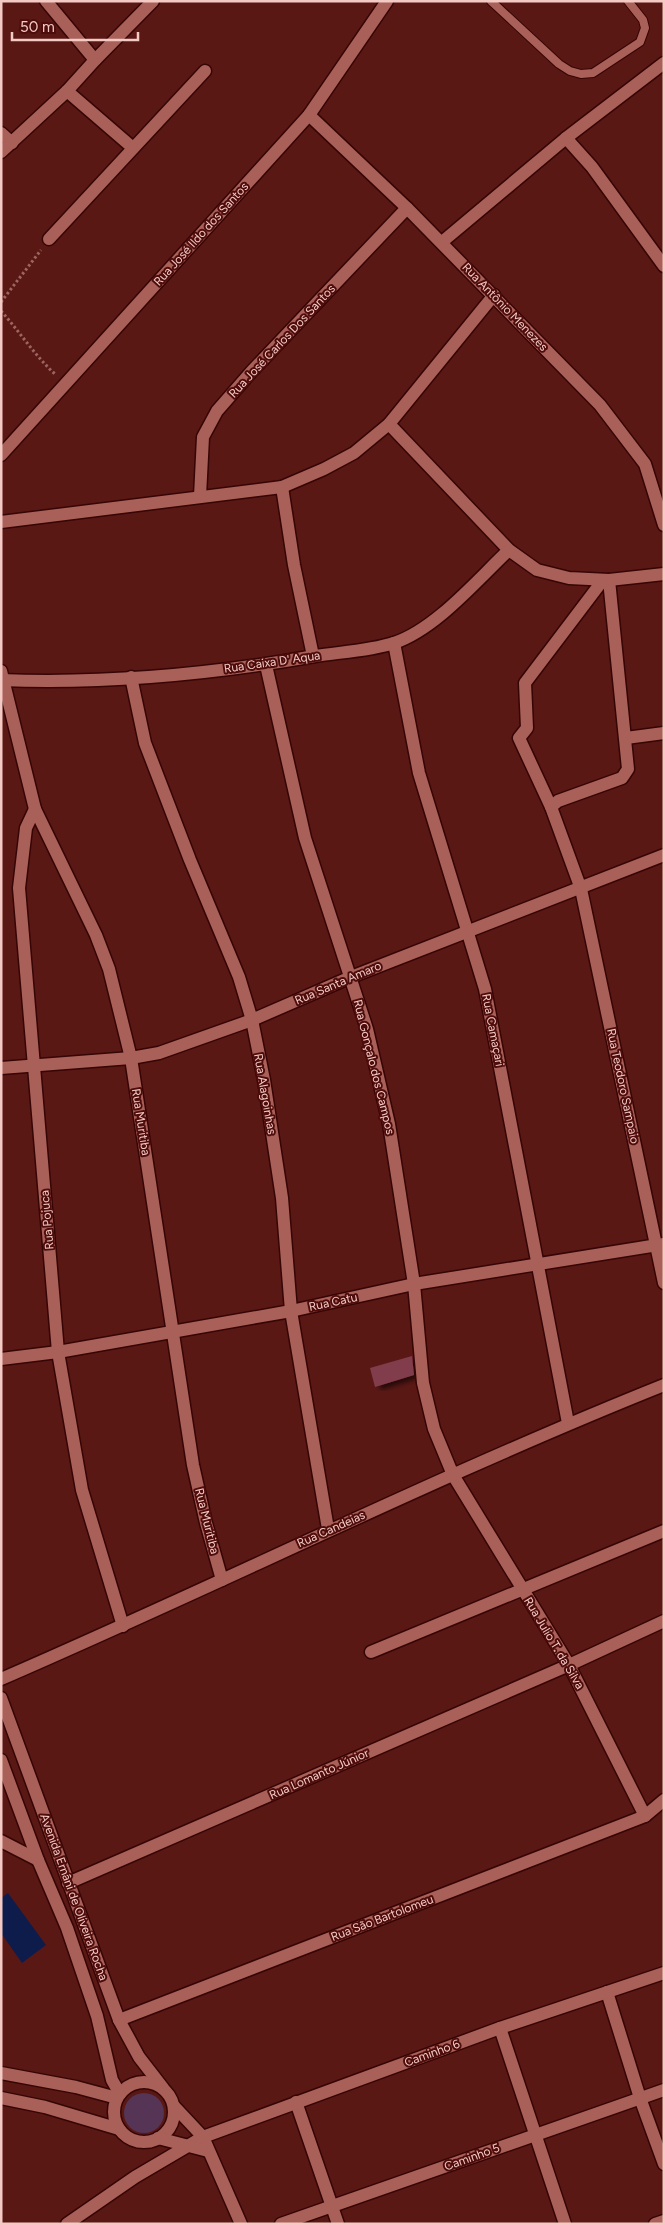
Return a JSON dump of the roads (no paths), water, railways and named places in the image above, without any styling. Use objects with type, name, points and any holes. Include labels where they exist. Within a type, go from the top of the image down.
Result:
[{"type":"street","points":[[46,1],[95,60]]},
{"type":"street","points":[[1,152],[67,92],[95,60],[153,1]]},
{"type":"street","name":"Rua José Ildo dos Santos","points":[[1,455],[309,115],[387,1]]},
{"type":"street","points":[[442,242],[566,138],[661,64]]},
{"type":"street","points":[[49,239],[205,71]]},
{"type":"street","points":[[67,92],[132,148]]},
{"type":"street","name":"Rua Antônio Menezes","points":[[309,115],[442,242],[600,405],[645,464],[664,525]]},
{"type":"street","points":[[1,133],[12,143]]},
{"type":"street","points":[[566,138],[592,167],[664,266]]},
{"type":"street","name":"Rua José Carlos Dos Santos","points":[[200,496],[203,437],[217,411],[252,371],[407,208]]},
{"type":"street","points":[[1,522],[282,487],[324,469],[354,452],[388,424],[494,295]]},
{"type":"street","points":[[388,424],[509,550],[537,570],[569,578],[606,580],[664,574]]},
{"type":"street","points":[[282,487],[294,565],[314,656]]},
{"type":"street","name":"Rua Caixa D' Aqua","points":[[2,677],[65,683],[266,665],[394,643],[418,631],[442,613],[509,550]]},
{"type":"street","points":[[606,580],[626,738],[628,760],[626,775],[558,801],[551,808],[519,738],[527,728],[525,684],[606,580]]},
{"type":"street","name":"Rua Camaçari","points":[[394,643],[419,773],[485,989],[568,1423]]},
{"type":"street","name":"Rua Gonçalo dos Campos","points":[[266,665],[305,838],[367,1029],[389,1124],[414,1284],[423,1383],[434,1429],[453,1475]]},
{"type":"street","name":"Rua Muritiba","points":[[2,677],[35,809],[96,935],[109,969],[131,1058],[193,1465],[206,1523],[222,1580]]},
{"type":"street","name":"Rua Alagoinhas","points":[[131,677],[146,743],[190,860],[239,976],[252,1020],[264,1080],[282,1198],[292,1311],[328,1529]]},
{"type":"street","points":[[626,738],[664,733]]},
{"type":"street","name":"Rua Teodoro Sampaio","points":[[551,808],[581,889],[660,1244],[664,1283]]},
{"type":"street","name":"Rua Pojuca","points":[[35,809],[26,828],[19,888],[58,1352],[82,1490],[124,1626]]},
{"type":"street","name":"Rua Santa Amaro","points":[[1,1068],[131,1058],[159,1053],[252,1020],[351,977],[467,931],[581,889],[664,855]]},
{"type":"street","name":"Rua Catu","points":[[1,1359],[58,1352],[174,1332],[292,1311],[414,1284],[660,1244]]},
{"type":"street","name":"Rua Candeias","points":[[1,1679],[124,1626],[328,1529],[568,1423],[664,1385]]},
{"type":"street","name":"Rua Julio T. da Silva","points":[[453,1475],[569,1665],[645,1816]]},
{"type":"street","points":[[371,1652],[664,1531]]},
{"type":"street","name":"Rua Lomanto Júnior","points":[[68,1884],[569,1665],[664,1621]]},
{"type":"street","name":"Avenida Ernâni de Oliveira Rocha","points":[[1,1698],[119,2020],[139,2057],[163,2088]]},
{"type":"street","name":"Avenida Ernâni de Oliveira Rocha","points":[[1,1760],[38,1860],[67,1928],[97,2016],[112,2080],[119,2096]]},
{"type":"street","name":"Rua São Bartolomeu","points":[[119,2020],[645,1816],[664,1800]]},
{"type":"street","points":[[1,1841],[38,1860]]},
{"type":"street","name":"Caminho 6","points":[[67,2224],[135,2177],[203,2137],[500,2028],[664,1973]]},
{"type":"street","points":[[607,1992],[640,2098],[664,2164]]},
{"type":"street","points":[[500,2028],[565,2224]]},
{"type":"street","points":[[1,2073],[119,2096]]},
{"type":"street","points":[[119,2129],[113,2110],[119,2096],[130,2084],[141,2081],[153,2083],[163,2088],[174,2106],[203,2137],[241,2224]]},
{"type":"street","name":"Caminho 5","points":[[281,2224],[664,2090]]},
{"type":"street","points":[[1,2098],[44,2107],[119,2129],[132,2140],[150,2141],[158,2138],[171,2125],[174,2106]]},
{"type":"street","points":[[296,2102],[338,2224]]},
{"type":"street","points":[[158,2138],[208,2151]]},
{"type":"street","points":[[655,2224],[664,2221]]},
{"type":"lane","points":[[491,1],[559,64],[570,71],[581,74],[593,73],[640,42],[645,28],[643,20],[628,1]]},
{"type":"water","points":[[8,1893],[46,1945],[22,1963],[1,1933],[1,1898]]}]
